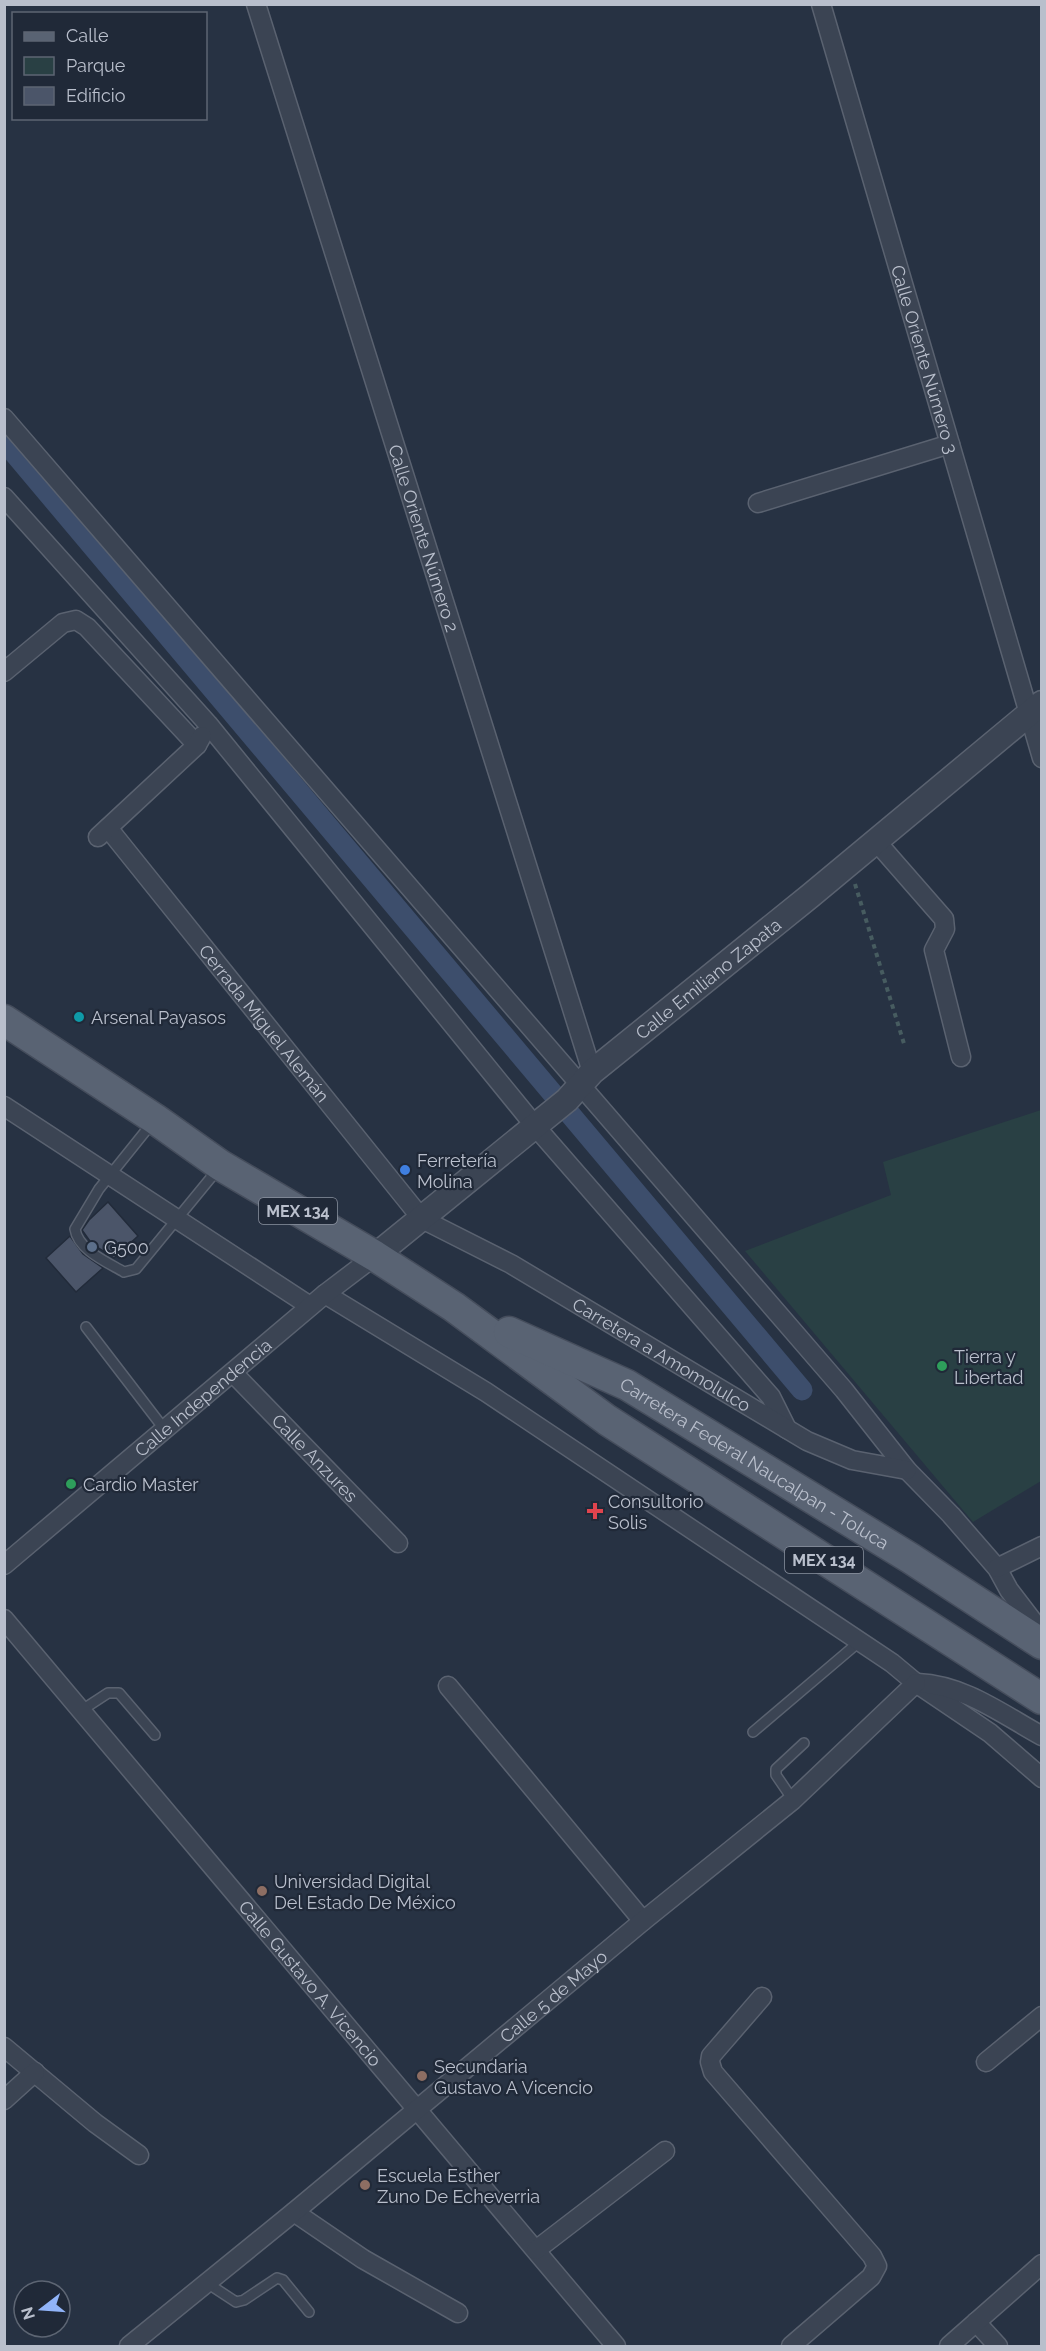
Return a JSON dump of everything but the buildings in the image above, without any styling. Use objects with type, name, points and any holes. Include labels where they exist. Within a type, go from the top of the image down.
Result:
[{"type":"main road","name":"Carretera Federal Naucalpan - Toluca","points":[[4,1020],[155,1119],[220,1166],[375,1256],[454,1307],[607,1420],[1041,1699]]},
{"type":"main road","name":"Carretera Federal Naucalpan - Toluca","points":[[454,1307],[627,1385],[910,1558],[1041,1644]]},
{"type":"street","name":"Calle Oriente Número 2","points":[[256,4],[566,1099]]},
{"type":"street","name":"Calle Oriente Número 3","points":[[821,4],[950,444],[1035,708],[1041,758]]},
{"type":"street","points":[[4,418],[566,1099],[771,1397],[787,1430]]},
{"type":"street","points":[[758,503],[950,444]]},
{"type":"street","points":[[4,497],[207,723],[837,1381],[907,1470],[951,1515],[997,1568],[1014,1597],[1041,1633]]},
{"type":"street","points":[[4,672],[63,623],[76,620],[87,627],[197,746],[207,723]]},
{"type":"street","name":"Calle Emiliano Zapata","points":[[375,1256],[1035,708]]},
{"type":"street","name":"Cerrada Miguel Alemán","points":[[197,746],[103,832],[422,1219]]},
{"type":"street","points":[[875,840],[944,919],[945,929],[934,950],[961,1057]]},
{"type":"street","points":[[4,1106],[310,1306]]},
{"type":"street","name":"Carretera a Amomolulco","points":[[422,1219],[511,1264],[787,1430],[829,1452],[852,1460],[907,1470]]},
{"type":"street","name":"Calle Independencia","points":[[4,1565],[310,1306],[375,1256]]},
{"type":"street","points":[[325,1294],[486,1392],[892,1662],[916,1683],[990,1733],[1041,1778]]},
{"type":"street","name":"Calle Anzures","points":[[233,1373],[398,1543]]},
{"type":"street","points":[[997,1568],[1041,1546]]},
{"type":"street","name":"Calle Gustavo A. Vicencio","points":[[4,1619],[616,2346]]},
{"type":"street","points":[[916,1683],[939,1684],[969,1695],[1041,1736]]},
{"type":"street","name":"Calle 5 de Mayo","points":[[129,2346],[294,2212],[643,1921],[793,1800],[916,1683]]},
{"type":"street","points":[[448,1686],[643,1921]]},
{"type":"street","points":[[762,1997],[711,2056],[713,2072],[872,2256],[877,2266],[871,2277],[791,2346]]},
{"type":"street","points":[[986,2062],[1041,2016]]},
{"type":"street","points":[[4,2048],[139,2155]]},
{"type":"street","points":[[4,2100],[35,2072]]},
{"type":"street","points":[[536,2250],[665,2151]]},
{"type":"street","points":[[294,2212],[363,2259],[458,2313]]},
{"type":"street","points":[[949,2346],[1041,2264]]},
{"type":"street","points":[[976,2322],[998,2346]]},
{"type":"lane","points":[[155,1119],[99,1189],[75,1229],[83,1245],[103,1260],[124,1272],[136,1269],[220,1166]]},
{"type":"lane","points":[[86,1327],[165,1430]]},
{"type":"lane","points":[[753,1732],[859,1642]]},
{"type":"lane","points":[[82,1710],[108,1693],[119,1693],[155,1735]]},
{"type":"lane","points":[[793,1800],[776,1775],[776,1769],[804,1743]]},
{"type":"lane","points":[[207,2283],[236,2302],[244,2300],[277,2278],[283,2280],[309,2312]]},
{"type":"path","points":[[848,862],[905,1047]]},
{"type":"green space","name":"Tierra y Libertad","points":[[1041,1110],[1041,1481],[973,1522],[745,1251],[891,1195],[883,1162]]},
{"type":"waterway","points":[[4,441],[802,1390]]},
{"type":"place","name":"Arsenal Payasos","points":[[79,1017]]},
{"type":"place","name":"Ferretería Molina","points":[[405,1170]]},
{"type":"place","name":"G500","points":[[92,1247]]},
{"type":"place","name":"Tierra y Libertad","points":[[942,1366]]},
{"type":"place","name":"Cardio Master","points":[[71,1484]]},
{"type":"place","name":"Consultorio Solis","points":[[595,1511]]},
{"type":"place","name":"Universidad Digital Del Estado De México","points":[[262,1891]]},
{"type":"place","name":"Secundaria Gustavo A Vicencio","points":[[422,2076]]},
{"type":"place","name":"Escuela Esther Zuno De Echeverria","points":[[365,2185]]}]
